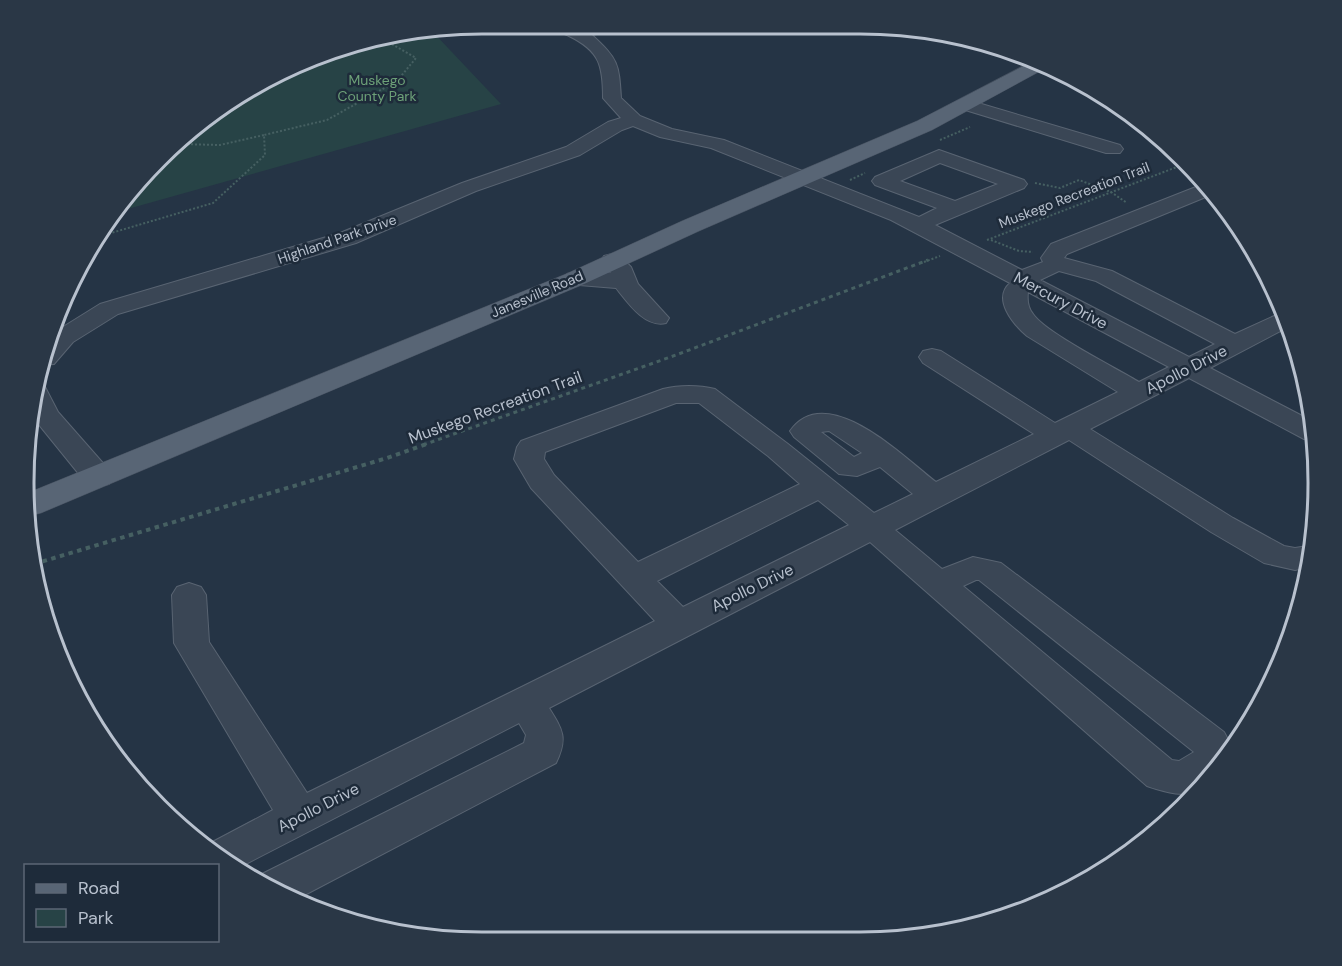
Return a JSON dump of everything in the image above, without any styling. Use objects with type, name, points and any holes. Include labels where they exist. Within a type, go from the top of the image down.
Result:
[{"type":"main road","name":"Janesville Road","points":[[35,503],[575,279],[619,271],[802,179],[968,105],[1031,69]]},
{"type":"street","points":[[579,34],[606,57],[611,71],[612,98],[634,120]]},
{"type":"street","points":[[968,105],[1113,149]]},
{"type":"street","name":"Mercury Drive","points":[[634,120],[667,133],[717,144],[899,215],[1304,428]]},
{"type":"street","name":"Highland Park Drive","points":[[56,346],[64,337],[87,321],[109,309],[348,238],[469,187],[573,151],[615,126],[634,120]]},
{"type":"street","points":[[919,225],[1017,184],[939,156],[882,181],[955,208]]},
{"type":"street","points":[[1138,393],[1035,331],[1021,319],[1014,299],[1016,289],[1057,258],[1059,249],[1200,192]]},
{"type":"street","points":[[1057,258],[1104,276],[1235,344]]},
{"type":"street","points":[[619,271],[627,286],[657,318]]},
{"type":"street","name":"Apollo Drive","points":[[229,852],[1278,323]]},
{"type":"street","points":[[933,357],[1275,555],[1301,558]]},
{"type":"street","points":[[678,624],[542,481],[529,459],[531,447],[674,395],[705,395],[778,450],[872,527],[1161,774],[1185,779],[1212,760]]},
{"type":"street","points":[[41,409],[51,423],[87,460],[98,477]]},
{"type":"street","points":[[881,455],[934,496]]},
{"type":"street","points":[[634,578],[821,486]]},
{"type":"street","points":[[939,584],[973,568],[989,571],[1210,743],[1216,754]]},
{"type":"street","points":[[189,595],[192,643],[299,816]]},
{"type":"street","points":[[284,884],[542,752],[545,734],[526,702]]},
{"type":"path","points":[[189,144],[220,145],[327,120],[396,81],[416,58],[392,44]]},
{"type":"path","points":[[111,233],[213,203],[265,156],[264,135]]},
{"type":"path","name":"Muskego Recreation Trail","points":[[981,242],[1177,167]]},
{"type":"path","points":[[1111,192],[1117,196]]},
{"type":"path","points":[[988,239],[1019,251],[1057,258]]},
{"type":"path","name":"Muskego Recreation Trail","points":[[42,562],[387,458],[945,255]]},
{"type":"green space","name":"Muskego County Park","points":[[437,37],[501,104],[128,209],[146,187],[187,146],[234,110],[311,69],[367,50]]}]
